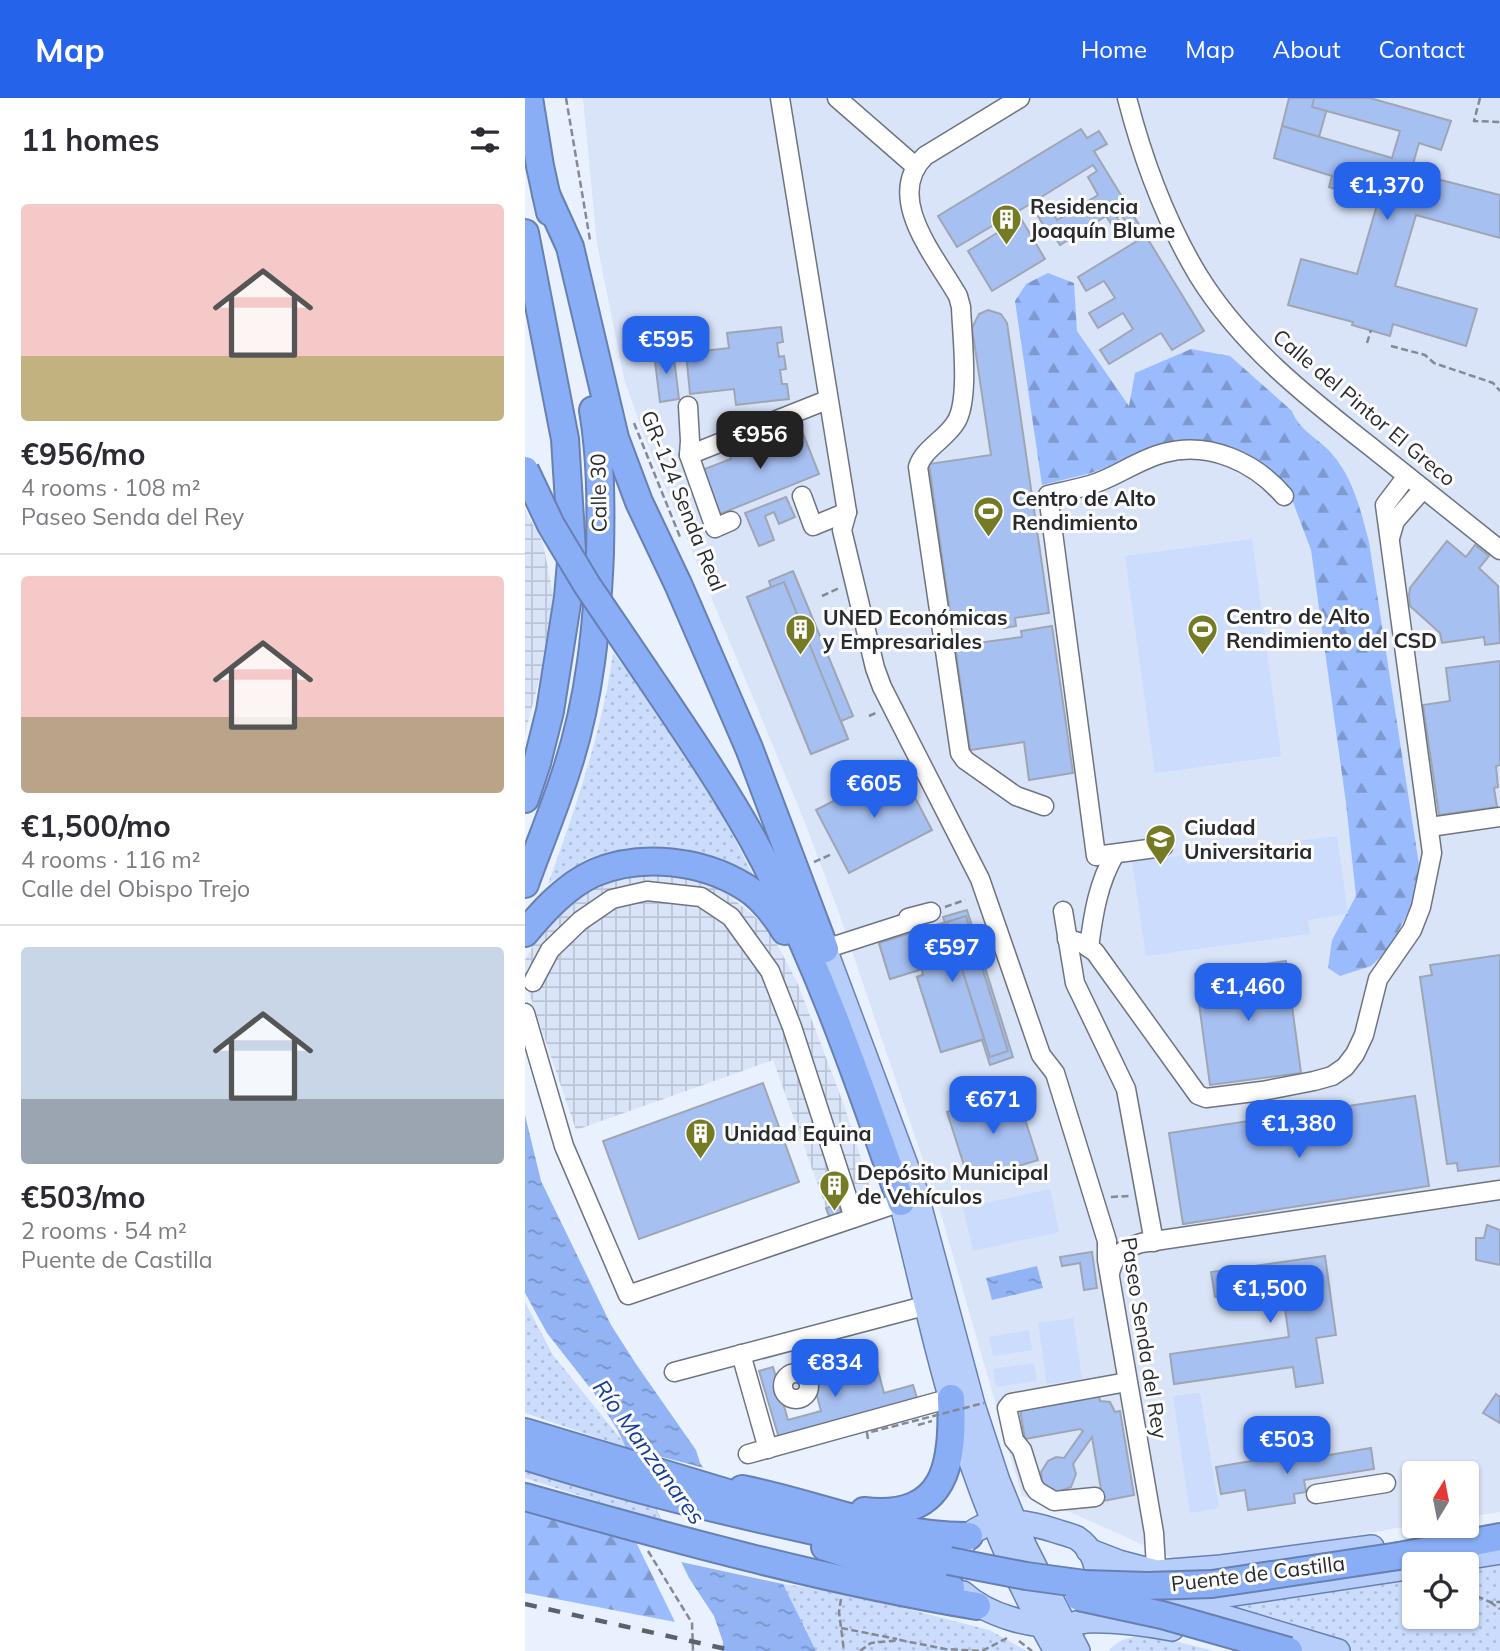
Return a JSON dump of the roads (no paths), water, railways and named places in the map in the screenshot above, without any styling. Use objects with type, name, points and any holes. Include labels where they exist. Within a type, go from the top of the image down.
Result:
[{"type":"highway","name":"Calle 30","points":[[525,884],[571,754],[592,666],[599,592],[601,494],[598,442],[581,349],[546,194],[529,98]]},
{"type":"highway","points":[[546,194],[570,247],[615,438],[639,502],[683,596],[748,748],[825,949]]},
{"type":"highway","name":"Calle 30","points":[[525,233],[565,439],[572,550],[568,597],[550,711],[525,799]]},
{"type":"highway","points":[[525,470],[551,525],[587,585],[702,754],[752,839],[796,927],[901,1202]]},
{"type":"highway","points":[[525,933],[568,889],[593,874],[624,864],[661,861],[703,869],[746,887],[771,911],[793,941],[835,1025]]},
{"type":"highway","points":[[814,1506],[887,1514],[919,1503],[937,1487],[946,1472],[951,1450],[951,1398]]},
{"type":"highway","points":[[525,1432],[860,1533],[893,1546]]},
{"type":"highway","points":[[525,1456],[609,1482],[817,1532],[893,1546],[950,1561],[1013,1584],[1152,1612],[1289,1651]]},
{"type":"highway","points":[[679,1477],[779,1496],[899,1530],[941,1536],[969,1536]]},
{"type":"highway","points":[[525,1497],[642,1538],[834,1585],[969,1599]]},
{"type":"highway","points":[[697,1504],[745,1524],[797,1538],[969,1599]]},
{"type":"highway","name":"Puente de Castilla","points":[[1442,1552],[1500,1537]]},
{"type":"highway","name":"Puente de Castilla","points":[[950,1561],[1085,1584],[1147,1586],[1212,1584],[1402,1562]]},
{"type":"main road","points":[[825,949],[915,1189],[1023,1590],[1056,1651]]},
{"type":"main road","points":[[901,1202],[951,1398],[984,1498],[1075,1624],[1078,1651]]},
{"type":"main road","points":[[1075,1624],[1092,1609],[1097,1591],[1097,1567],[1088,1550],[1077,1538],[1061,1532],[1003,1522],[969,1536],[961,1547],[956,1575],[969,1599],[998,1615],[1040,1623],[1075,1624],[1121,1620],[1221,1595],[1402,1562]]},
{"type":"main road","points":[[1088,1550],[1157,1572],[1221,1567],[1500,1527]]},
{"type":"main road","points":[[1479,1555],[1500,1552]]},
{"type":"main road","points":[[1157,1572],[1196,1602],[1222,1616],[1338,1651]]},
{"type":"main road","points":[[1121,1620],[1163,1627],[1244,1650]]},
{"type":"street","name":"Paseo Senda del Rey","points":[[780,98],[844,521],[882,687],[980,879],[1041,1055],[1055,1073],[1104,1231],[1154,1533],[1158,1591],[1154,1602],[1121,1620]]},
{"type":"street","points":[[837,98],[915,166]]},
{"type":"street","points":[[1020,98],[925,156],[915,166],[911,178],[909,198],[914,222],[958,296],[961,307],[964,392],[963,407],[957,421],[946,436],[920,459],[918,467],[960,753],[965,760],[1016,796],[1044,806]]},
{"type":"street","name":"Calle del Pintor El Greco","points":[[1127,98],[1152,181],[1182,246],[1199,276],[1220,304],[1264,357],[1288,379],[1500,550]]},
{"type":"street","points":[[689,455],[827,400]]},
{"type":"street","points":[[688,406],[689,455],[715,528],[731,521]]},
{"type":"street","points":[[1163,846],[1096,856],[1048,495],[1092,485],[1139,462],[1164,453],[1183,450],[1230,457],[1254,468],[1284,496]]},
{"type":"street","points":[[1067,939],[1095,952],[1198,1095],[1206,1098],[1262,1091],[1332,1076],[1345,1067],[1355,1054],[1364,1034],[1378,979],[1412,930],[1422,907],[1432,853],[1385,504],[1407,476]]},
{"type":"street","points":[[1389,541],[1395,522],[1423,489]]},
{"type":"street","points":[[802,496],[813,526],[844,521]]},
{"type":"street","points":[[1430,827],[1500,817]]},
{"type":"street","points":[[1089,948],[1092,919],[1103,874],[1115,854]]},
{"type":"street","points":[[533,982],[550,950],[580,921],[612,899],[647,891],[701,897],[731,917],[771,971],[854,1217]]},
{"type":"street","points":[[1063,911],[1075,983],[1126,1088],[1148,1242]]},
{"type":"street","points":[[825,949],[909,922],[908,918],[939,913]]},
{"type":"street","points":[[525,1013],[564,1146],[628,1295],[901,1202]]},
{"type":"street","points":[[1110,1273],[1116,1255],[1123,1249],[1148,1242],[1500,1190]]},
{"type":"street","points":[[1104,1231],[1118,1240],[1148,1242]]},
{"type":"street","points":[[674,1372],[928,1305]]},
{"type":"street","points":[[783,1344],[791,1374]]},
{"type":"street","points":[[741,1354],[768,1449]]},
{"type":"street","points":[[1095,1497],[1054,1501],[1037,1491],[1023,1450],[1014,1440],[1007,1408],[1011,1403],[1127,1382]]},
{"type":"street","points":[[748,1454],[951,1398]]},
{"type":"street","points":[[1316,1494],[1387,1483]]},
{"type":"water","name":"Río Manzanares","points":[[525,1115],[541,1181],[611,1325],[696,1450],[700,1463],[783,1584],[816,1651],[722,1651],[723,1642],[714,1616],[689,1578],[617,1429],[594,1393],[547,1333],[525,1293]]},
{"type":"water","points":[[1037,1266],[1043,1288],[992,1300],[986,1278]]},
{"type":"railway","points":[[525,1604],[735,1651]]},
{"type":"place","name":"Residencia Joaquín Blume","points":[[1007,246]]},
{"type":"place","name":"Centro de Alto Rendimiento","points":[[989,538]]},
{"type":"place","name":"Centro de Alto Rendimiento del CSD","points":[[1203,656]]},
{"type":"place","name":"UNED Económicas y Empresariales","points":[[800,657]]},
{"type":"place","name":"Ciudad Universitaria","points":[[1161,867]]},
{"type":"place","name":"Unidad Equina","points":[[701,1161]]},
{"type":"place","name":"Depósito Municipal de Vehículos","points":[[834,1212]]}]
